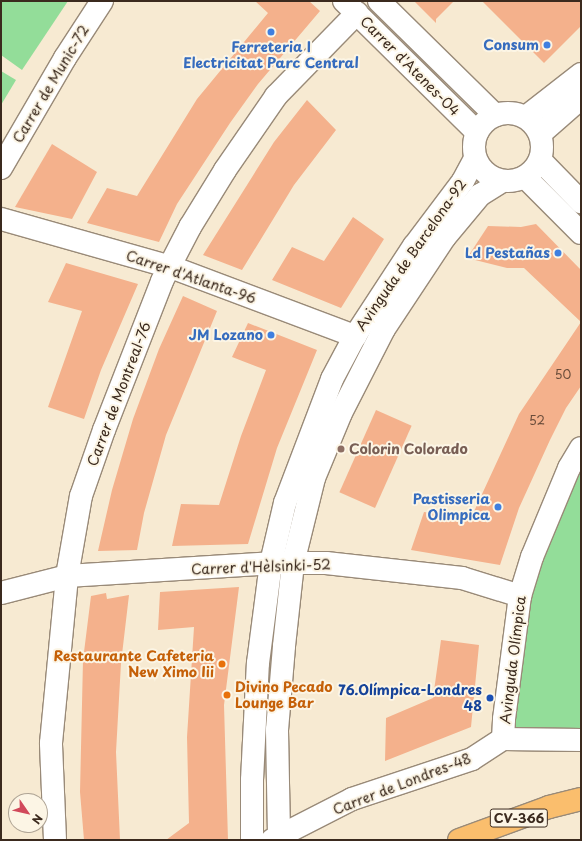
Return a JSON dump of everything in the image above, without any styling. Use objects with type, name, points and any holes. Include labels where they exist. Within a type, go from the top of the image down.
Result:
[{"type":"main road","name":"CV-366","points":[[459,840],[549,807],[581,799]]},
{"type":"street","name":"Carrer de Munic-72","points":[[1,168],[65,58],[102,1]]},
{"type":"street","name":"Carrer d'Atenes-04","points":[[380,1],[495,115]]},
{"type":"street","name":"Carrer d'Atenes-04","points":[[350,7],[477,132]]},
{"type":"street","name":"Carrer de Montreal-76","points":[[55,840],[52,743],[67,576],[81,496],[104,430],[162,280],[171,267],[190,227],[225,170],[276,96],[350,7]]},
{"type":"street","points":[[526,117],[581,74]]},
{"type":"street","points":[[540,134],[581,98]]},
{"type":"street","points":[[514,112],[526,117],[540,134],[542,152],[540,160],[534,170],[525,177],[502,181],[488,175],[475,158],[474,144],[477,132],[483,123],[495,115],[514,112]]},
{"type":"street","name":"Avinguda de Barcelona-92","points":[[252,840],[252,780],[258,662],[271,563],[285,503],[311,431],[332,379],[355,336],[414,246],[463,181],[475,158]]},
{"type":"street","points":[[540,160],[581,202]]},
{"type":"street","points":[[525,177],[581,233]]},
{"type":"street","name":"Avinguda de Barcelona-92","points":[[276,838],[277,730],[293,563],[314,478],[342,413],[384,329],[454,226],[480,195],[502,181]]},
{"type":"street","name":"Carrer d'Atlanta-96","points":[[1,219],[171,267],[355,336]]},
{"type":"street","name":"Avinguda Olímpica","points":[[503,740],[506,696],[520,596],[532,557],[569,468],[581,448]]},
{"type":"street","name":"Carrer d'Hèlsinki-52","points":[[1,593],[67,576],[271,563],[326,563],[462,578],[520,596]]},
{"type":"street","points":[[503,740],[581,740]]},
{"type":"street","name":"Carrer de Londres-48","points":[[276,838],[352,800],[472,759],[503,740]]},
{"type":"green space","points":[[1,1],[68,1],[22,70],[1,55]]},
{"type":"green space","points":[[1,71],[16,80],[1,105]]},
{"type":"green space","points":[[581,448],[581,740],[503,739],[520,596]]},
{"type":"building","points":[[255,1],[309,1],[320,11],[258,84],[230,123],[177,204],[159,242],[87,223],[107,188],[137,196],[197,99],[268,13]]},
{"type":"building","points":[[414,1],[454,1],[436,19],[436,23]]},
{"type":"building","points":[[482,1],[581,1],[581,26],[544,63]]},
{"type":"building","points":[[307,100],[336,130],[294,185],[242,270],[203,255],[274,142]]},
{"type":"building","points":[[52,144],[97,172],[72,219],[15,207]]},
{"type":"building","points":[[353,217],[384,239],[341,308],[272,280],[292,247],[324,261]]},
{"type":"building","points":[[536,224],[581,270],[581,322],[524,268],[507,268],[467,258],[488,226],[521,227]]},
{"type":"building","points":[[66,263],[138,284],[101,370],[84,419],[48,407],[82,311],[48,302]]},
{"type":"building","points":[[183,296],[217,311],[166,435],[144,513],[137,550],[98,551],[112,490],[133,419],[159,349]]},
{"type":"building","points":[[581,322],[581,386],[566,408],[519,508],[500,565],[411,550],[424,512],[471,518],[519,414]]},
{"type":"building","points":[[248,323],[317,350],[277,448],[248,544],[172,546],[181,504],[219,505],[241,436],[266,370],[232,357]]},
{"type":"building","points":[[376,410],[412,426],[375,508],[339,492]]},
{"type":"building","points":[[239,587],[224,705],[228,840],[166,840],[189,823],[187,737],[194,627],[158,630],[160,592]]},
{"type":"building","points":[[106,593],[107,599],[129,595],[121,663],[116,752],[120,840],[84,840],[80,792],[83,660],[91,596]]},
{"type":"building","points":[[441,640],[479,645],[471,727],[385,761],[386,718],[433,698]]},
{"type":"place","name":"Ferreteria I Electricitat Parc Central","points":[[271,32]]},
{"type":"place","name":"Consum","points":[[547,45]]},
{"type":"place","name":"Ld Pestañas","points":[[558,253]]},
{"type":"place","name":"JM Lozano","points":[[271,335]]},
{"type":"place","name":"Colorin Colorado","points":[[341,449]]},
{"type":"place","name":"Pastisseria Olimpica","points":[[498,507]]},
{"type":"place","name":"Restaurante Cafeteria New Ximo Iii","points":[[222,664]]},
{"type":"place","name":"Divino Pecado Lounge Bar","points":[[227,695]]},
{"type":"place","name":"76.Olímpica-Londres 48","points":[[490,698]]}]
